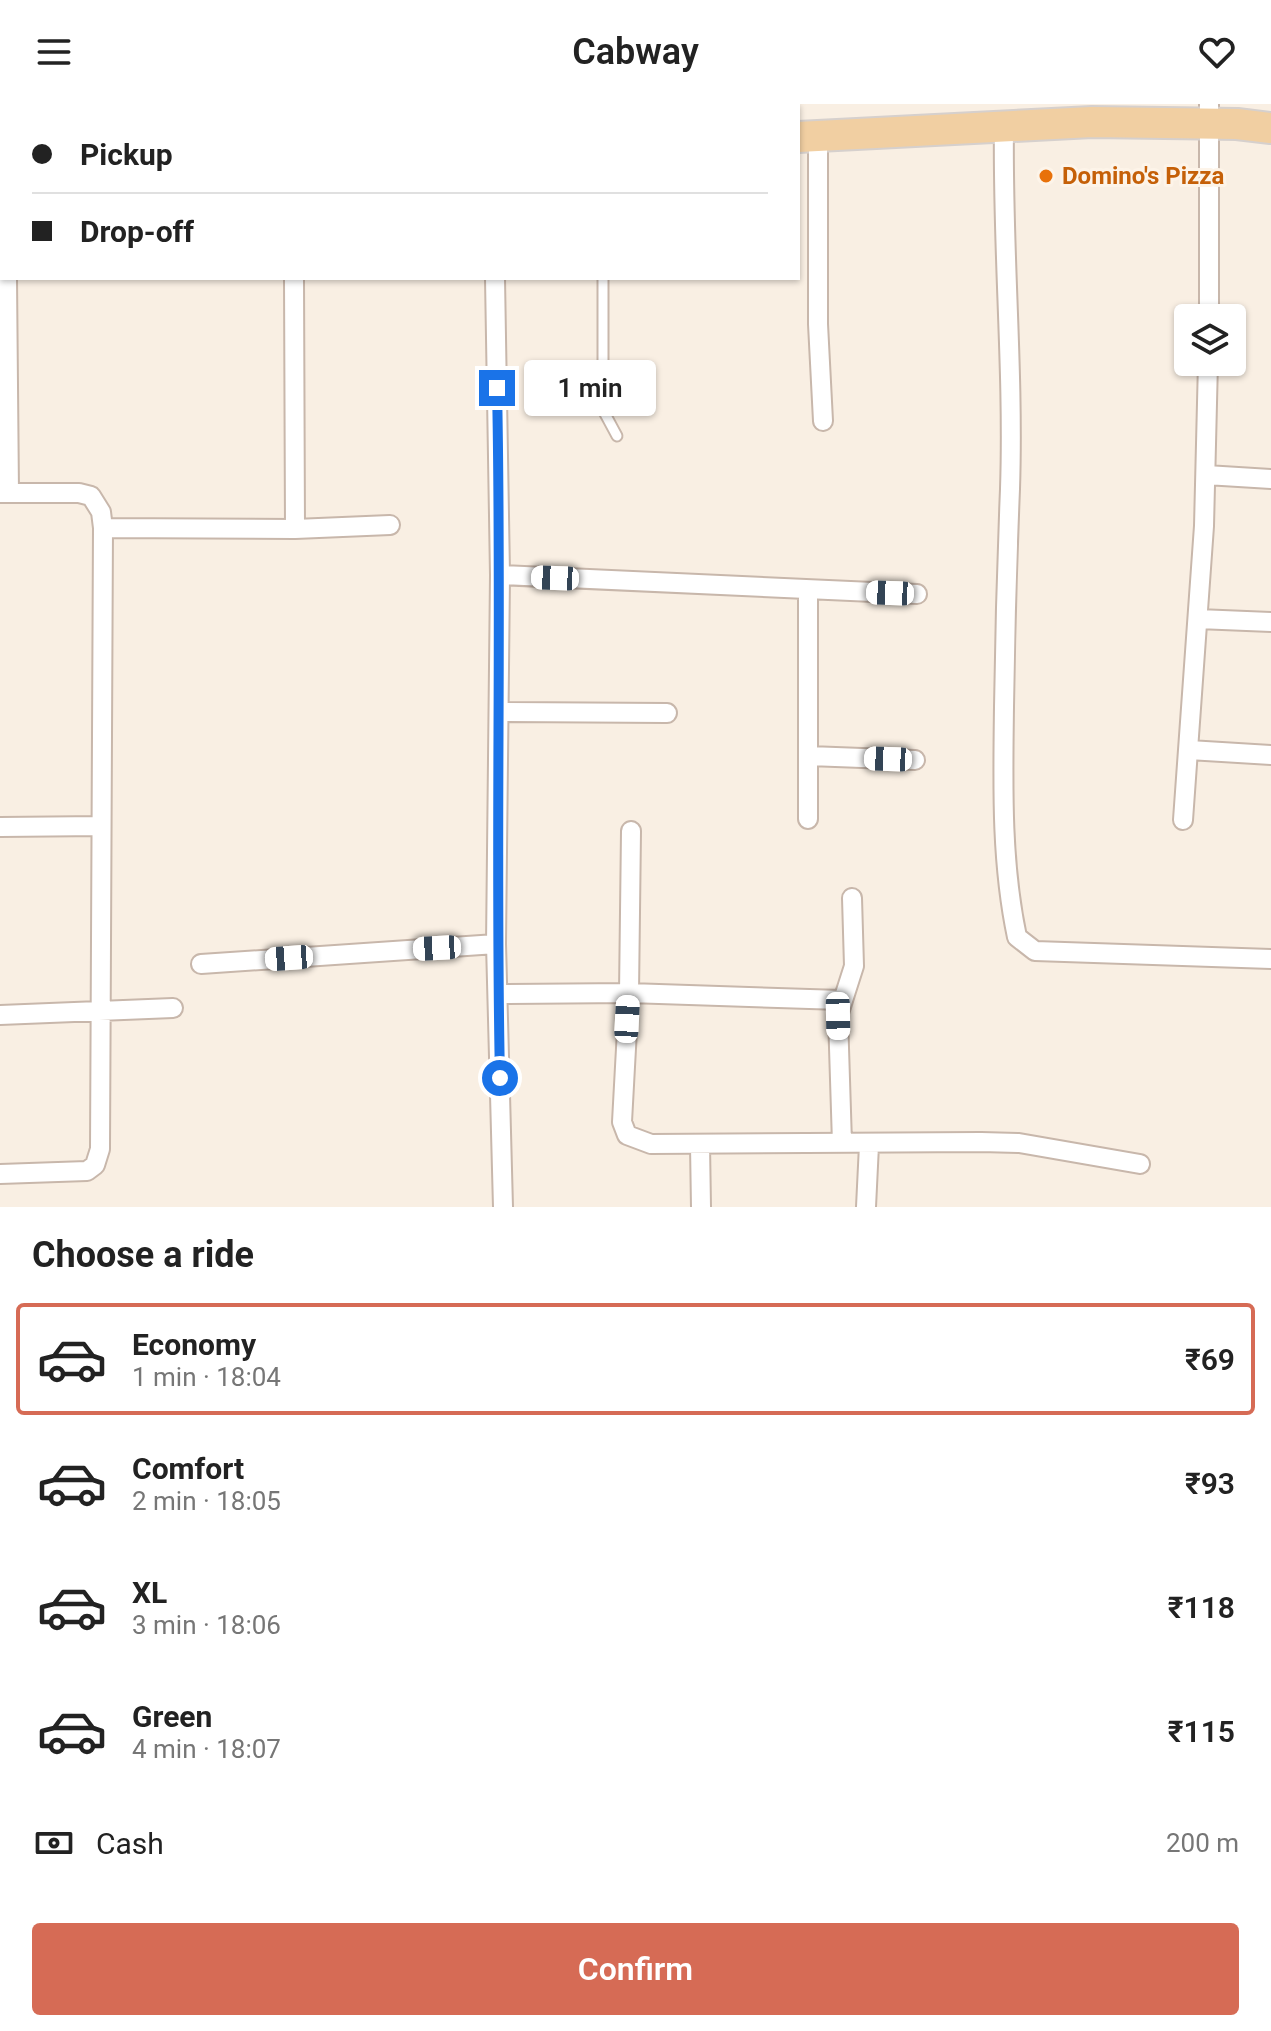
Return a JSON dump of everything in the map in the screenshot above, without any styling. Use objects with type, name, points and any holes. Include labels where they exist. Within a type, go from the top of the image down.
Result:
[{"type":"main road","points":[[808,137],[1209,114],[1271,128]]},
{"type":"street","points":[[1209,114],[1209,304]]},
{"type":"street","points":[[1004,125],[1003,216],[1010,329],[1010,485],[1003,764],[1005,840],[1017,937],[1035,951],[1271,959]]},
{"type":"street","points":[[808,137],[823,421]]},
{"type":"street","points":[[0,1174],[77,1173],[95,1165],[100,1149],[103,528],[101,512],[91,496],[4,493],[7,280]]},
{"type":"street","points":[[294,280],[295,529]]},
{"type":"street","points":[[495,280],[500,575],[496,944],[503,1207]]},
{"type":"street","points":[[1183,820],[1198,619],[1208,376]]},
{"type":"street","points":[[1206,475],[1271,479]]},
{"type":"street","points":[[103,528],[295,529],[390,525]]},
{"type":"street","points":[[500,575],[917,594]]},
{"type":"street","points":[[808,590],[808,819]]},
{"type":"street","points":[[1198,619],[1271,622]]},
{"type":"street","points":[[499,712],[667,713]]},
{"type":"street","points":[[1189,750],[1271,755]]},
{"type":"street","points":[[809,756],[915,760]]},
{"type":"street","points":[[0,827],[101,826]]},
{"type":"street","points":[[631,831],[629,993],[622,1122],[627,1135],[651,1144],[1019,1143],[1140,1164]]},
{"type":"street","points":[[842,1143],[841,1000],[854,966],[852,898]]},
{"type":"street","points":[[201,964],[496,944]]},
{"type":"street","points":[[498,994],[629,993],[841,1000]]},
{"type":"street","points":[[0,1015],[173,1008]]},
{"type":"street","points":[[700,1145],[701,1207]]},
{"type":"street","points":[[866,1207],[869,1145]]},
{"type":"lane","points":[[603,280],[603,410],[617,436]]},
{"type":"place","name":"Domino's Pizza","points":[[1046,176]]},
{"type":"route","points":[[497,388],[500,575],[496,944],[500,1078]]}]
